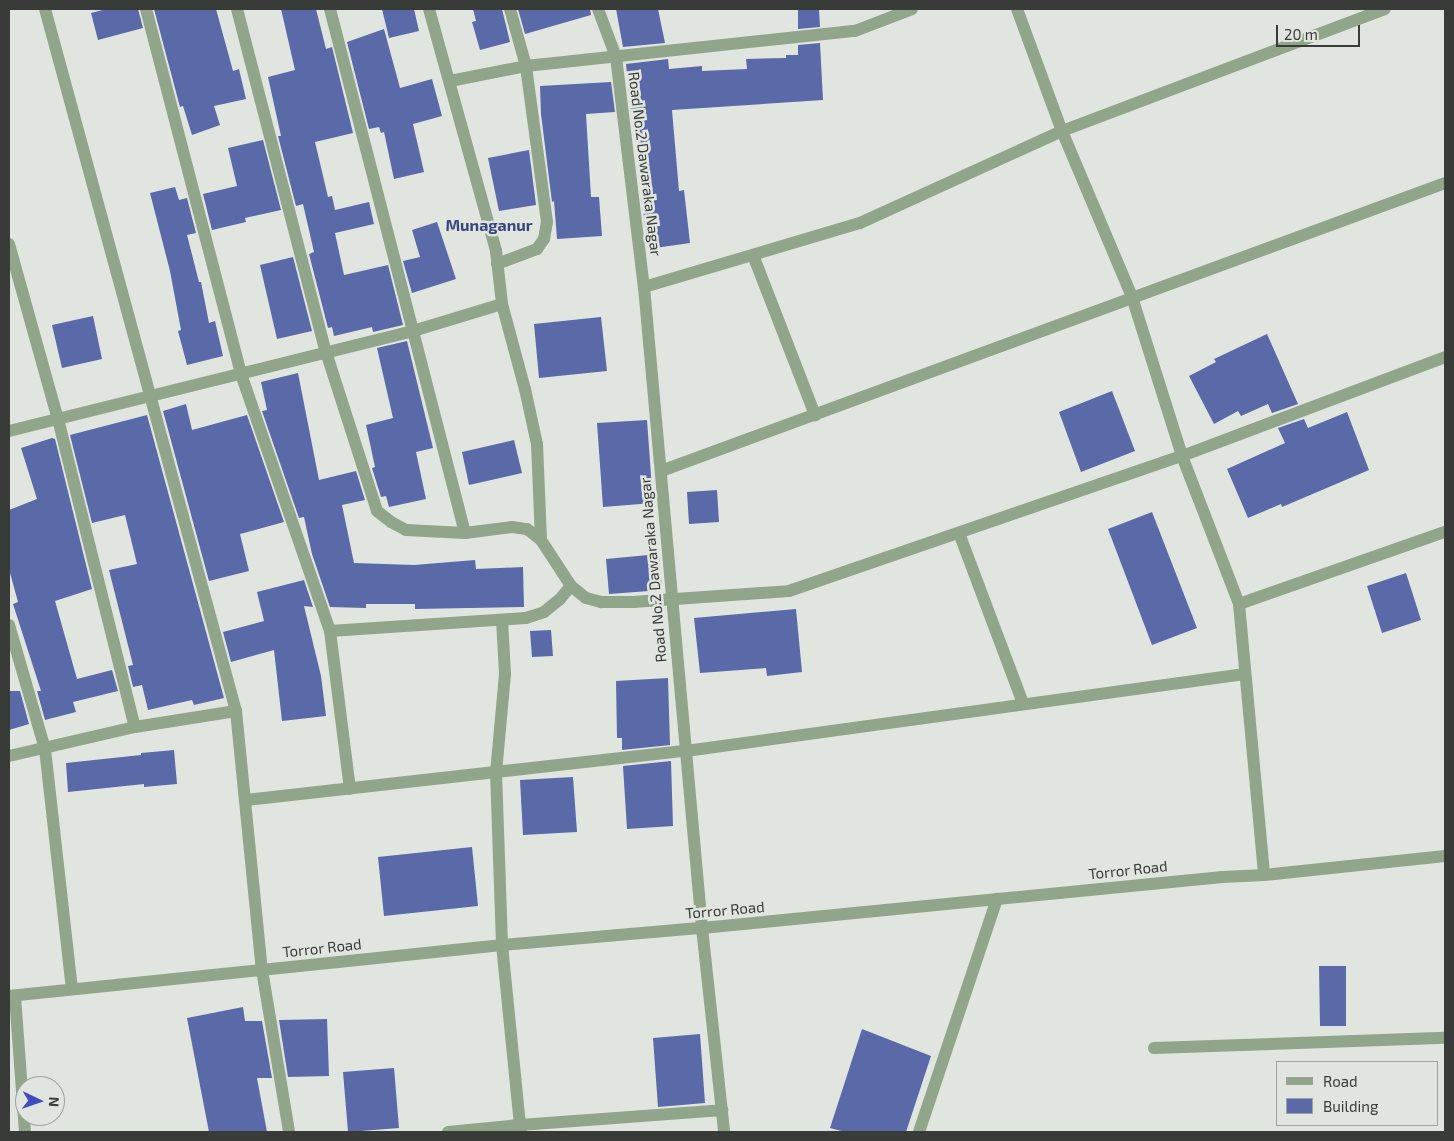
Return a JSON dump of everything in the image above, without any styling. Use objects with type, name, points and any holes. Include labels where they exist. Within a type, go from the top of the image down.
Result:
[{"type":"street","points":[[45,9],[236,711],[262,970],[289,1132]]},
{"type":"street","points":[[146,9],[241,374],[330,631],[350,788]]},
{"type":"street","points":[[237,9],[326,352],[377,511],[391,522],[406,530],[465,534],[512,527],[527,529],[541,540],[571,586],[586,598],[601,602],[672,601],[790,591],[1182,456],[1445,357]]},
{"type":"street","points":[[330,9],[465,534]]},
{"type":"street","points":[[429,9],[496,251],[502,304],[526,389],[537,444],[541,540]]},
{"type":"street","points":[[497,264],[538,249],[544,239],[547,222],[526,66],[510,9]]},
{"type":"street","name":"Road No.2 Dawaraka Nagar","points":[[598,9],[616,58],[644,287],[702,928],[724,1132]]},
{"type":"street","points":[[450,81],[526,66],[616,58],[855,31],[912,9]]},
{"type":"street","points":[[1017,9],[1062,131],[1132,297],[1182,456],[1239,604],[1264,875]]},
{"type":"street","points":[[644,287],[860,223],[1062,131],[1369,12],[1385,9]]},
{"type":"street","points":[[660,471],[1445,183]]},
{"type":"street","points":[[9,244],[58,419],[135,727]]},
{"type":"street","points":[[753,255],[815,415]]},
{"type":"street","points":[[9,431],[413,331],[502,304]]},
{"type":"street","points":[[1239,604],[1445,532]]},
{"type":"street","points":[[959,533],[1024,703]]},
{"type":"street","points":[[330,631],[526,618],[544,612],[560,599],[571,586]]},
{"type":"street","points":[[502,620],[504,674],[496,772],[502,946],[521,1128]]},
{"type":"street","points":[[9,625],[46,750],[72,988]]},
{"type":"street","points":[[246,800],[686,750],[1245,674]]},
{"type":"street","points":[[9,756],[46,750],[135,727],[236,711]]},
{"type":"street","name":"Torror Road","points":[[12,996],[72,988],[1223,877],[1264,875],[1445,856]]},
{"type":"street","points":[[919,1132],[997,899]]},
{"type":"street","points":[[12,996],[25,1132]]},
{"type":"street","points":[[1154,1048],[1445,1038]]},
{"type":"street","points":[[448,1132],[521,1128],[722,1110]]},
{"type":"building","points":[[106,9],[138,9],[143,28],[98,40],[91,13]]},
{"type":"building","points":[[154,9],[216,9],[233,71],[239,69],[246,99],[214,106],[220,125],[192,135],[183,106],[180,107]]},
{"type":"building","points":[[281,9],[316,9],[326,49],[332,47],[353,133],[315,142],[328,197],[332,196],[335,210],[369,202],[374,224],[335,233],[344,275],[388,265],[403,325],[373,332],[372,327],[334,336],[332,327],[328,328],[309,254],[314,252],[303,204],[296,206],[278,136],[281,136],[268,77],[295,70]]},
{"type":"building","points":[[382,9],[414,9],[419,31],[389,38]]},
{"type":"building","points":[[473,9],[502,9],[510,42],[480,50],[472,22],[476,21]]},
{"type":"building","points":[[518,9],[590,9],[591,15],[525,34]]},
{"type":"building","points":[[616,9],[658,9],[665,43],[623,47]]},
{"type":"building","points":[[798,9],[819,9],[820,27],[798,29]]},
{"type":"building","points":[[384,29],[400,88],[432,79],[442,116],[413,124],[424,172],[394,179],[384,132],[381,133],[379,127],[369,129],[347,42]]},
{"type":"building","points":[[820,43],[823,100],[672,110],[679,191],[684,190],[690,243],[648,249],[641,196],[643,196],[636,111],[631,112],[626,64],[668,59],[669,69],[702,66],[702,71],[747,69],[746,59],[786,58],[786,55],[798,55],[798,45]]},
{"type":"building","points":[[611,82],[615,112],[586,114],[591,197],[599,197],[602,236],[557,239],[554,201],[552,202],[541,114],[540,86]]},
{"type":"building","points":[[263,140],[281,210],[245,218],[246,222],[212,230],[203,194],[237,186],[228,148]]},
{"type":"building","points":[[529,150],[536,205],[499,211],[488,158]]},
{"type":"building","points":[[175,187],[179,200],[187,198],[196,233],[187,235],[199,282],[201,282],[209,323],[215,321],[223,356],[187,365],[178,331],[181,330],[170,271],[150,193]]},
{"type":"building","points":[[437,222],[456,279],[412,293],[403,261],[420,257],[412,230]]},
{"type":"building","points":[[293,257],[312,331],[277,339],[260,265]]},
{"type":"building","points":[[93,316],[102,359],[62,368],[52,325]]},
{"type":"building","points":[[601,317],[607,371],[539,378],[534,324]]},
{"type":"building","points":[[1267,334],[1298,404],[1272,413],[1268,404],[1241,416],[1238,411],[1214,424],[1189,376],[1216,362],[1214,359]]},
{"type":"building","points":[[407,341],[433,448],[416,452],[426,499],[389,507],[386,496],[381,497],[372,468],[375,467],[366,425],[393,418],[377,348]]},
{"type":"building","points":[[298,373],[319,480],[356,471],[365,500],[342,505],[354,563],[414,565],[475,560],[476,569],[523,567],[524,607],[415,609],[415,604],[366,604],[366,608],[330,607],[312,554],[304,517],[299,518],[262,411],[267,410],[261,382]]},
{"type":"building","points":[[1112,391],[1135,451],[1081,472],[1059,412]]},
{"type":"building","points":[[186,404],[192,430],[247,415],[284,522],[240,534],[249,571],[209,581],[163,411]]},
{"type":"building","points":[[1347,412],[1369,470],[1282,507],[1281,504],[1248,518],[1227,469],[1285,443],[1278,428],[1304,419],[1308,428]]},
{"type":"building","points":[[147,415],[224,698],[194,705],[192,700],[148,710],[142,685],[133,687],[128,666],[133,665],[109,570],[137,564],[125,515],[92,523],[70,435]]},
{"type":"building","points":[[647,420],[653,503],[603,507],[597,423]]},
{"type":"building","points":[[52,438],[55,439],[92,589],[55,601],[77,679],[112,670],[118,691],[73,702],[76,712],[45,720],[37,691],[41,691],[13,604],[18,602],[9,569],[9,510],[37,499],[21,448]]},
{"type":"building","points":[[514,440],[522,473],[469,485],[462,452]]},
{"type":"building","points":[[717,490],[719,522],[689,524],[687,492]]},
{"type":"building","points":[[1152,512],[1197,628],[1152,645],[1108,529]]},
{"type":"building","points":[[659,554],[662,590],[609,594],[606,559]]},
{"type":"building","points":[[1406,573],[1421,620],[1382,633],[1367,586]]},
{"type":"building","points":[[304,580],[313,607],[304,606],[321,676],[326,716],[282,721],[274,650],[231,662],[223,632],[264,621],[257,592]]},
{"type":"building","points":[[796,609],[802,672],[767,676],[766,668],[700,673],[694,618]]},
{"type":"building","points":[[551,630],[553,656],[532,657],[530,631]]},
{"type":"building","points":[[668,678],[670,745],[622,750],[622,738],[617,738],[616,681]]},
{"type":"building","points":[[9,691],[20,691],[29,724],[9,730]]},
{"type":"building","points":[[174,750],[177,784],[144,787],[144,784],[68,792],[66,763]]},
{"type":"building","points":[[671,761],[673,826],[627,829],[623,766]]},
{"type":"building","points":[[573,777],[577,832],[523,835],[520,780]]},
{"type":"building","points":[[472,847],[478,906],[384,916],[378,857]]},
{"type":"building","points":[[1319,966],[1346,966],[1346,1026],[1320,1026]]},
{"type":"building","points":[[243,1007],[245,1021],[262,1021],[272,1078],[257,1078],[267,1132],[209,1132],[187,1018]]},
{"type":"building","points":[[327,1019],[329,1076],[288,1077],[279,1020]]},
{"type":"building","points":[[862,1029],[931,1056],[906,1132],[845,1132],[830,1128]]},
{"type":"building","points":[[700,1034],[705,1103],[658,1107],[653,1038]]},
{"type":"building","points":[[394,1068],[399,1128],[348,1132],[343,1072]]},
{"type":"district","name":"Munaganur","points":[[489,225]]}]
